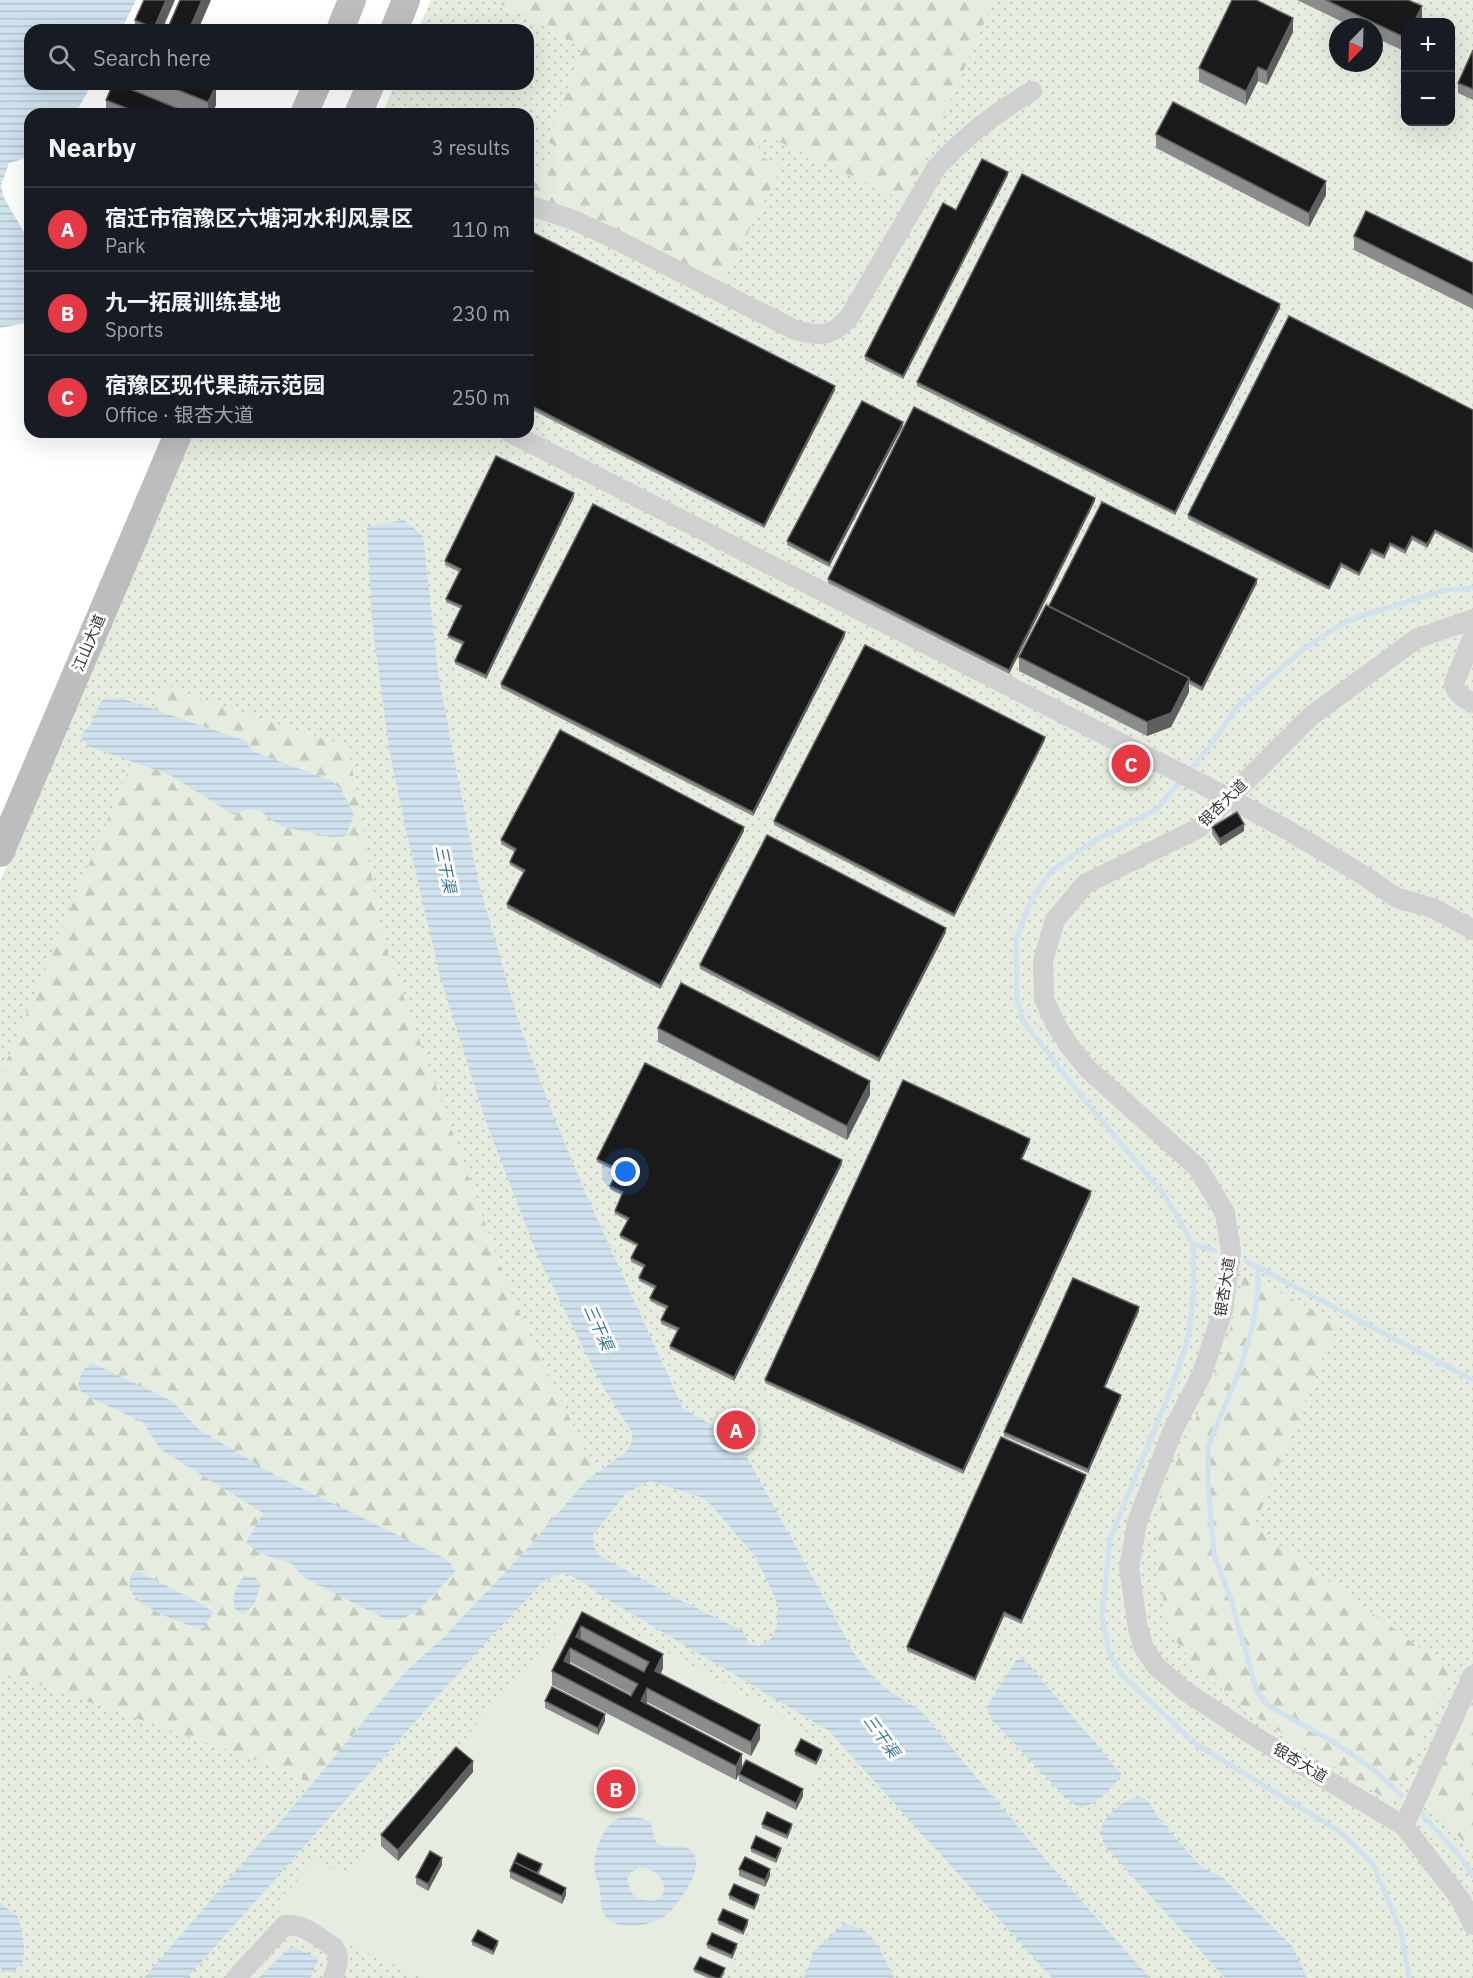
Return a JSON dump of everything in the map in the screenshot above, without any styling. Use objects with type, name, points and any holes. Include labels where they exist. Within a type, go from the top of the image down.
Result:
[{"type":"main road","points":[[342,24],[352,0]]},
{"type":"main road","points":[[396,24],[406,0]]},
{"type":"main road","points":[[307,108],[314,90]]},
{"type":"main road","points":[[361,108],[368,90]]},
{"type":"main road","name":"江山大道","points":[[0,853],[176,438]]},
{"type":"street","points":[[534,207],[571,219],[613,238],[793,329],[812,335],[828,334],[842,326],[854,311],[936,168],[954,147],[996,114],[1032,92]]},
{"type":"street","points":[[521,438],[1225,796],[1293,833],[1397,898],[1433,908],[1473,930]]},
{"type":"street","name":"银杏大道","points":[[1473,619],[1416,639],[1311,716],[1225,796],[1199,828],[1085,884],[1055,920],[1043,961],[1044,999],[1070,1047],[1088,1070],[1198,1168],[1225,1213],[1231,1252],[1223,1310],[1202,1374],[1173,1430],[1137,1522],[1129,1568],[1132,1597],[1144,1648],[1156,1666],[1185,1691],[1249,1733],[1404,1826],[1461,1900],[1473,1925]]},
{"type":"street","points":[[1473,637],[1454,683],[1455,690],[1473,703]]},
{"type":"street","points":[[1404,1826],[1473,1675]]},
{"type":"street","points":[[236,1978],[285,1925],[292,1924],[334,1947],[337,1952],[338,1965],[333,1978]]},
{"type":"green space","points":[[431,0],[1473,0],[1473,1978],[0,1978],[0,881],[188,438],[534,438],[534,108],[385,108],[392,90],[534,90],[534,24],[421,24]]},
{"type":"green space","points":[[493,0],[994,0],[906,202],[765,135],[755,154],[782,167],[722,283],[534,195],[534,178],[555,146],[547,141],[583,47]]},
{"type":"green space","points":[[164,684],[205,701],[348,746],[383,939],[512,1298],[596,1473],[587,1480],[524,1552],[444,1637],[404,1674],[306,1791],[302,1776],[0,1671],[0,1077]]},
{"type":"green space","points":[[1244,1273],[1337,1323],[1254,1526],[1454,1673],[1392,1803],[1253,1715],[1197,1668],[1173,1637],[1165,1609],[1156,1556],[1158,1522],[1164,1491],[1224,1354]]},
{"type":"green space","points":[[581,1605],[780,1714],[827,1750],[724,1978],[422,1978],[272,1908],[318,1858],[345,1877]]},
{"type":"green space","points":[[1473,1687],[1473,1853],[1427,1799],[1429,1786]]},
{"type":"water","points":[[0,0],[136,0],[124,24],[24,24],[24,90],[89,90],[78,108],[24,108],[24,159],[9,163],[1,185],[4,198],[24,232],[24,323],[0,328]]},
{"type":"water","name":"三干渠","points":[[404,520],[423,536],[439,680],[478,881],[520,1027],[582,1185],[683,1409],[716,1427],[743,1450],[854,1653],[869,1672],[890,1692],[920,1710],[1063,1880],[1150,1978],[1052,1978],[829,1731],[597,1593],[585,1583],[564,1573],[545,1580],[486,1642],[187,1978],[144,1978],[277,1826],[404,1673],[444,1637],[524,1552],[587,1480],[626,1452],[633,1434],[599,1380],[537,1254],[485,1119],[440,976],[389,748],[372,621],[367,527]],"holes":[[[650,1481],[703,1498],[756,1557],[778,1605],[777,1625],[772,1638],[759,1646],[749,1644],[743,1631],[674,1597],[600,1556],[594,1547],[593,1535],[626,1493]]]},
{"type":"water","points":[[108,698],[121,698],[246,741],[252,751],[332,781],[340,788],[354,815],[346,836],[331,837],[280,826],[259,810],[248,809],[234,815],[170,775],[88,746],[80,736],[91,724],[101,701]]},
{"type":"water","points":[[92,1363],[172,1401],[197,1428],[273,1474],[444,1558],[455,1572],[419,1610],[402,1619],[387,1620],[303,1577],[292,1564],[259,1553],[246,1543],[263,1513],[160,1449],[143,1422],[81,1391],[78,1383],[83,1370]]},
{"type":"water","points":[[132,1572],[140,1572],[213,1612],[203,1629],[175,1620],[143,1604],[130,1589]]},
{"type":"water","points":[[244,1576],[252,1577],[261,1583],[254,1605],[243,1614],[235,1609],[234,1596]]},
{"type":"water","points":[[1022,1659],[1121,1774],[1104,1795],[1086,1806],[1080,1808],[1065,1797],[991,1719],[987,1710],[990,1701],[1016,1660]]},
{"type":"water","points":[[1140,1797],[1148,1801],[1159,1819],[1201,1867],[1222,1877],[1292,1946],[1307,1978],[1225,1978],[1104,1845],[1101,1828],[1108,1816],[1124,1803]]},
{"type":"water","points":[[635,1816],[650,1822],[655,1839],[660,1845],[690,1850],[696,1860],[696,1866],[687,1889],[668,1914],[649,1923],[625,1926],[611,1921],[604,1914],[594,1866],[596,1851],[606,1829],[619,1818]],"holes":[[[640,1867],[652,1871],[663,1884],[664,1891],[661,1897],[654,1901],[632,1894],[627,1880],[630,1873]]]},
{"type":"water","points":[[0,1903],[18,1917],[22,1932],[23,1962],[13,1972],[0,1968]]},
{"type":"water","points":[[844,1924],[863,1930],[870,1936],[881,1951],[894,1978],[804,1978],[814,1951]]},
{"type":"water","points":[[291,1946],[319,1958],[310,1978],[259,1978]]},
{"type":"building","points":[[144,0],[166,0],[156,24],[144,24],[135,20]]},
{"type":"building","points":[[180,0],[202,0],[192,24],[170,24]]},
{"type":"building","points":[[1232,0],[1256,0],[1293,18],[1267,71],[1258,67],[1246,91],[1199,68]]},
{"type":"building","points":[[1326,0],[1408,0],[1422,6],[1416,18],[1401,18],[1401,36],[1383,27],[1383,18],[1364,18]]},
{"type":"building","points":[[1473,50],[1473,89],[1458,83]]},
{"type":"building","points":[[110,90],[133,90],[176,108],[126,108],[106,100]]},
{"type":"building","points":[[178,90],[214,90],[208,102]]},
{"type":"building","points":[[1173,102],[1326,181],[1309,213],[1156,134]]},
{"type":"building","points":[[982,159],[1008,172],[903,376],[865,356],[943,203],[956,210]]},
{"type":"building","points":[[1022,174],[1280,304],[1175,512],[917,382]]},
{"type":"building","points":[[1366,211],[1473,263],[1473,295],[1354,236]]},
{"type":"building","points":[[534,233],[835,386],[764,525],[534,407]]},
{"type":"building","points":[[1289,316],[1473,410],[1473,549],[1435,530],[1427,544],[1412,536],[1405,550],[1390,543],[1384,555],[1371,549],[1359,573],[1341,563],[1329,587],[1188,515]]},
{"type":"building","points":[[862,401],[903,422],[829,563],[787,541]]},
{"type":"building","points":[[914,407],[1095,498],[1009,670],[828,579]]},
{"type":"building","points":[[496,456],[574,493],[486,675],[455,661],[464,642],[448,635],[462,606],[446,599],[461,569],[445,561]]},
{"type":"building","points":[[1102,502],[1257,579],[1202,687],[1189,678],[1049,606]]},
{"type":"building","points":[[593,504],[845,632],[753,812],[501,684]]},
{"type":"building","points":[[1046,605],[1189,678],[1171,713],[1147,722],[1019,657]]},
{"type":"building","points":[[865,645],[1045,737],[954,914],[774,821]]},
{"type":"building","points":[[560,730],[744,827],[660,985],[507,904],[525,870],[510,862],[516,849],[501,840]]},
{"type":"building","points":[[1237,812],[1244,824],[1220,839],[1212,827]]},
{"type":"building","points":[[767,835],[946,928],[879,1058],[700,965]]},
{"type":"building","points":[[681,983],[870,1081],[847,1126],[658,1028]]},
{"type":"building","points":[[645,1063],[842,1160],[734,1377],[670,1346],[679,1328],[661,1320],[668,1306],[650,1298],[656,1286],[639,1278],[645,1265],[631,1258],[638,1244],[620,1235],[629,1218],[615,1211],[623,1192],[610,1186],[618,1169],[597,1159]]},
{"type":"building","points":[[903,1080],[1030,1139],[1021,1159],[1091,1191],[963,1470],[765,1380]]},
{"type":"building","points":[[1073,1278],[1139,1307],[1104,1387],[1121,1395],[1088,1469],[1004,1432]]},
{"type":"building","points":[[1001,1437],[1086,1475],[1021,1620],[1004,1612],[975,1678],[907,1647]]},
{"type":"building","points":[[582,1612],[663,1654],[655,1671],[760,1725],[751,1742],[647,1688],[641,1701],[742,1754],[736,1766],[552,1671]],"holes":[[[581,1626],[649,1662],[644,1672],[576,1637]],[[570,1648],[638,1684],[631,1696],[564,1661]]]},
{"type":"building","points":[[552,1687],[605,1714],[598,1728],[545,1701]]},
{"type":"building","points":[[801,1739],[822,1750],[816,1762],[795,1751]]},
{"type":"building","points":[[456,1747],[473,1761],[398,1850],[381,1835]]},
{"type":"building","points":[[746,1760],[803,1789],[796,1803],[739,1774]]},
{"type":"building","points":[[767,1812],[792,1824],[787,1835],[762,1824]]},
{"type":"building","points":[[756,1836],[781,1848],[776,1859],[751,1848]]},
{"type":"building","points":[[430,1851],[442,1858],[428,1884],[416,1877]]},
{"type":"building","points":[[518,1853],[542,1864],[537,1873],[514,1862]]},
{"type":"building","points":[[745,1857],[770,1869],[765,1880],[739,1869]]},
{"type":"building","points":[[514,1862],[566,1888],[562,1896],[510,1871]]},
{"type":"building","points":[[734,1884],[759,1895],[754,1907],[729,1895]]},
{"type":"building","points":[[723,1909],[748,1920],[743,1932],[718,1920]]},
{"type":"building","points":[[478,1930],[498,1941],[493,1951],[472,1941]]},
{"type":"building","points":[[712,1933],[737,1944],[732,1955],[707,1944]]},
{"type":"building","points":[[700,1957],[725,1968],[720,1978],[694,1969]]},
{"type":"waterway","points":[[1188,772],[1210,746],[1237,707],[1302,650],[1346,621],[1445,590],[1473,588]]},
{"type":"waterway","points":[[1182,779],[1157,809],[1094,841],[1051,871],[1031,901],[1016,939],[1017,999],[1023,1021],[1082,1097],[1165,1196],[1193,1244],[1194,1292],[1188,1340],[1169,1394],[1110,1539],[1102,1616],[1109,1653],[1122,1675],[1197,1745],[1339,1831],[1373,1864],[1401,1931],[1409,1978]]},
{"type":"waterway","points":[[1193,1244],[1215,1251]]},
{"type":"waterway","points":[[1246,1261],[1473,1380]]},
{"type":"waterway","points":[[1258,1266],[1258,1291],[1253,1325],[1239,1372],[1208,1446],[1208,1485],[1214,1554],[1231,1600],[1257,1692],[1269,1706],[1335,1743],[1373,1769],[1401,1795]]},
{"type":"waterway","points":[[1421,1813],[1457,1853],[1473,1876]]},
{"type":"place","name":"宿豫区现代果蔬示范园","points":[[1131,764]]},
{"type":"place","name":"宿迁市宿豫区六塘河水利风景区","points":[[736,1430]]},
{"type":"place","name":"九一拓展训练基地","points":[[616,1789]]}]
